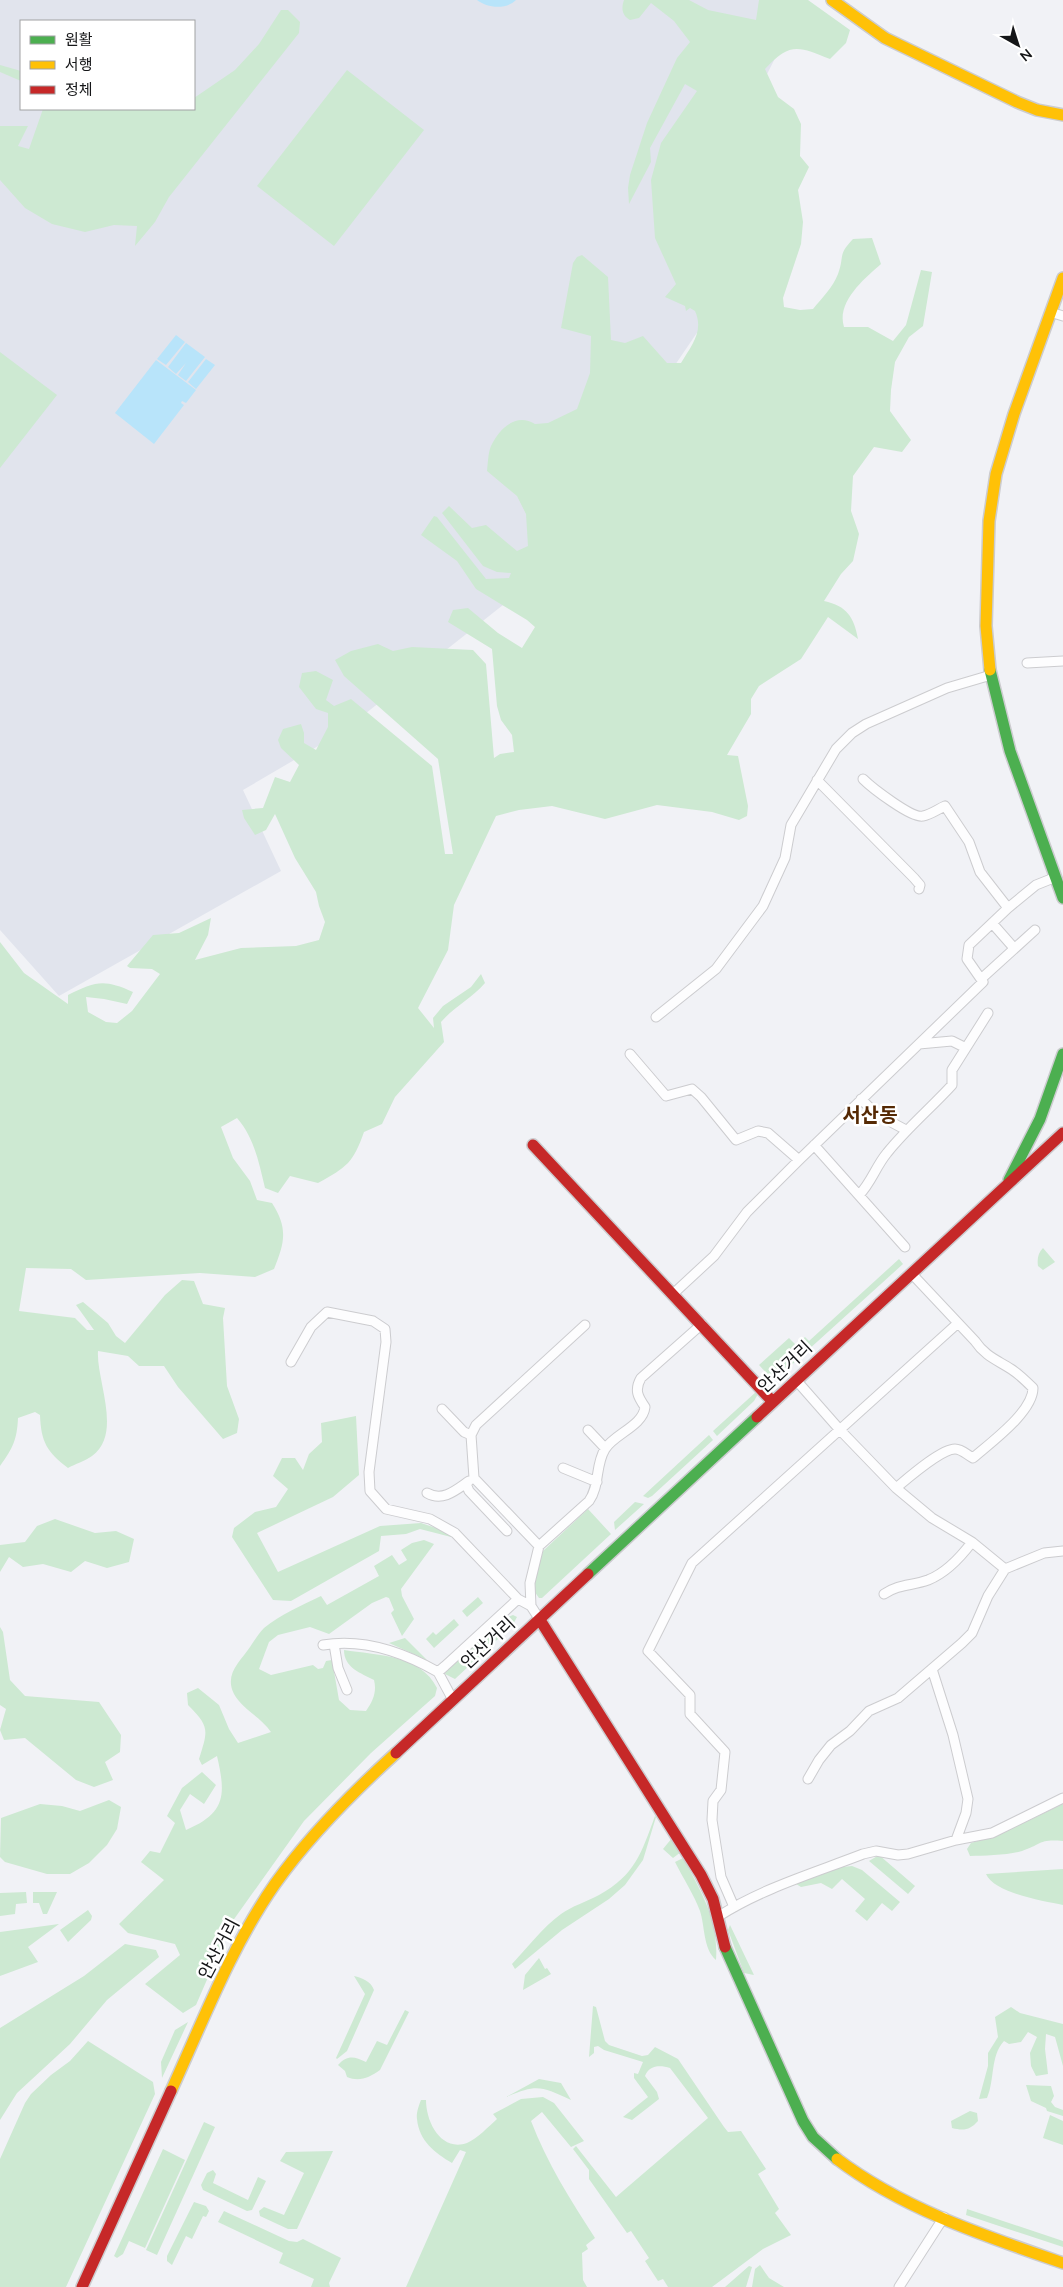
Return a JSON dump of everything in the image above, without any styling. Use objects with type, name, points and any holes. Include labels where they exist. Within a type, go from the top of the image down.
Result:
[{"type":"main road","points":[[832,0],[884,38],[1016,102],[1037,110],[1063,115]]},
{"type":"main road","points":[[1063,278],[1014,414],[996,474],[990,521],[986,626],[991,675],[1010,751],[1063,898]]},
{"type":"main road","points":[[1001,1192],[1022,1158],[1044,1110],[1058,1074],[1063,1054]]},
{"type":"main road","name":"안산거리","points":[[82,2287],[236,1949],[275,1884],[314,1835],[350,1796],[1063,1133]]},
{"type":"main road","points":[[533,1145],[773,1402]]},
{"type":"main road","points":[[540,1620],[688,1853],[714,1899],[725,1949],[798,2112],[813,2137],[847,2168],[864,2180],[972,2232],[1063,2263]]},
{"type":"street","points":[[1050,312],[1063,316]]},
{"type":"street","points":[[1027,662],[1063,661]]},
{"type":"street","points":[[656,1017],[716,969],[763,906],[785,858],[791,825],[836,749],[852,733],[866,724],[947,688],[991,675]]},
{"type":"street","points":[[863,779],[894,802],[918,816],[924,816],[945,806],[969,842],[980,872],[1008,908]]},
{"type":"street","points":[[817,780],[914,878],[920,885],[919,889]]},
{"type":"street","points":[[673,1294],[714,1256],[747,1212],[983,982],[966,959],[969,944],[1036,885],[1056,878]]},
{"type":"street","points":[[992,923],[1014,948]]},
{"type":"street","points":[[981,979],[1035,930]]},
{"type":"street","points":[[859,1196],[868,1186],[884,1156],[906,1130],[952,1085],[952,1070],[988,1013]]},
{"type":"street","points":[[919,1044],[952,1041],[966,1048]]},
{"type":"street","points":[[630,1054],[666,1096],[692,1089],[701,1097],[736,1140],[758,1131],[768,1133],[799,1160]]},
{"type":"street","points":[[861,1099],[876,1114],[906,1130]]},
{"type":"street","points":[[814,1145],[905,1247]]},
{"type":"street","points":[[896,1488],[942,1454],[953,1449],[960,1450],[973,1458],[1005,1430],[1033,1394],[1033,1388],[1010,1368],[982,1351],[912,1274]]},
{"type":"street","points":[[291,1362],[311,1327],[327,1312],[373,1321],[385,1329],[386,1342],[369,1472],[370,1491],[386,1509],[430,1519],[455,1533],[518,1599],[531,1606],[540,1620]]},
{"type":"street","points":[[734,1907],[721,1877],[712,1820],[713,1801],[722,1790],[725,1752],[690,1714],[690,1695],[648,1652],[692,1562],[958,1323]]},
{"type":"street","points":[[531,1606],[530,1583],[539,1546],[589,1501],[594,1494],[605,1448],[645,1412],[645,1407],[637,1396],[637,1390],[645,1372],[702,1324]]},
{"type":"street","points":[[506,1531],[469,1491],[471,1435],[476,1425],[585,1325]]},
{"type":"street","points":[[796,1380],[840,1430],[896,1488],[932,1518],[972,1542],[1006,1569]]},
{"type":"street","points":[[442,1409],[464,1432],[471,1435]]},
{"type":"street","points":[[588,1430],[605,1448]]},
{"type":"street","points":[[563,1468],[597,1482]]},
{"type":"street","points":[[427,1493],[434,1498],[447,1496],[470,1481]]},
{"type":"street","points":[[470,1481],[539,1546]]},
{"type":"street","points":[[884,1594],[894,1587],[926,1580],[937,1575],[958,1560],[972,1542]]},
{"type":"street","points":[[808,1778],[831,1745],[850,1731],[869,1711],[898,1698],[972,1633],[988,1596],[1006,1569],[1044,1553],[1063,1551]]},
{"type":"street","points":[[438,1672],[518,1599]]},
{"type":"street","points":[[334,1644],[338,1668],[347,1690]]},
{"type":"street","points":[[323,1646],[364,1644],[398,1653],[438,1672],[453,1700]]},
{"type":"street","points":[[932,1669],[953,1735],[968,1800],[966,1812],[956,1840]]},
{"type":"street","points":[[719,1916],[780,1885],[863,1854],[876,1851],[903,1854],[992,1833],[1063,1798]]},
{"type":"street","points":[[899,2287],[944,2217]]},
{"type":"shaded area","points":[[0,0],[794,0],[799,11],[760,88],[707,318],[522,590],[342,732],[243,790],[281,871],[59,996],[0,930]]},
{"type":"green space","points":[[624,0],[689,0],[708,10],[756,20],[759,0],[808,0],[850,30],[846,43],[830,59],[810,51],[795,49],[781,54],[765,69],[778,97],[794,109],[801,124],[800,156],[809,167],[798,190],[803,222],[801,244],[783,298],[784,307],[800,310],[813,309],[836,279],[843,253],[848,245],[853,239],[872,238],[881,264],[860,283],[848,300],[844,309],[844,327],[868,327],[893,341],[906,325],[921,270],[932,272],[923,326],[909,337],[895,362],[891,390],[890,411],[911,440],[902,452],[874,447],[853,476],[851,511],[859,534],[853,561],[841,574],[824,601],[844,609],[852,619],[858,639],[828,617],[801,659],[759,686],[751,699],[751,714],[727,755],[738,756],[748,806],[747,816],[739,820],[712,812],[657,805],[605,819],[552,806],[519,810],[496,816],[454,905],[448,950],[418,1008],[434,1028],[433,1018],[443,1006],[471,987],[481,974],[485,983],[441,1022],[444,1042],[395,1097],[382,1124],[364,1132],[356,1151],[348,1163],[336,1173],[318,1183],[290,1176],[278,1193],[265,1188],[252,1142],[237,1118],[221,1127],[233,1158],[250,1181],[257,1200],[272,1203],[281,1220],[283,1235],[281,1251],[274,1269],[255,1277],[200,1273],[86,1280],[71,1269],[26,1268],[19,1311],[75,1318],[87,1330],[94,1330],[76,1305],[83,1302],[108,1323],[116,1336],[125,1343],[165,1295],[182,1280],[194,1281],[203,1304],[225,1308],[223,1318],[227,1386],[239,1419],[237,1433],[223,1439],[178,1387],[164,1366],[139,1366],[128,1356],[98,1351],[98,1363],[107,1421],[106,1434],[101,1446],[92,1456],[68,1468],[46,1446],[40,1415],[35,1412],[18,1418],[14,1444],[0,1466],[0,942],[24,973],[68,1004],[68,995],[93,984],[115,985],[133,992],[127,1004],[86,997],[88,1012],[106,1022],[117,1023],[132,1011],[160,974],[152,969],[130,968],[127,966],[153,935],[179,933],[211,918],[208,935],[195,960],[241,948],[296,946],[319,940],[325,922],[316,892],[295,858],[275,814],[266,830],[255,835],[244,818],[242,810],[263,808],[275,777],[290,782],[299,765],[281,748],[278,740],[283,729],[301,724],[304,733],[304,743],[316,750],[328,727],[328,713],[316,709],[299,687],[302,673],[316,671],[333,680],[326,700],[334,706],[351,699],[432,766],[445,854],[453,854],[438,759],[344,676],[335,660],[351,651],[378,644],[393,651],[412,647],[473,650],[486,664],[494,758],[500,754],[514,752],[512,735],[501,720],[497,706],[492,649],[448,622],[453,610],[468,608],[498,633],[522,648],[535,627],[527,620],[476,589],[457,561],[421,535],[434,516],[437,517],[486,579],[509,578],[511,573],[497,572],[483,566],[442,513],[449,506],[472,528],[486,525],[517,551],[528,546],[526,514],[517,496],[487,471],[489,455],[494,440],[503,428],[509,424],[521,420],[535,424],[548,423],[577,409],[590,373],[591,336],[561,328],[573,263],[577,257],[582,255],[608,277],[611,340],[625,343],[643,336],[667,363],[681,363],[696,338],[698,325],[695,311],[690,308],[686,311],[685,306],[665,297],[676,284],[655,238],[651,180],[661,143],[697,91],[685,84],[650,148],[651,162],[629,204],[628,188],[630,175],[647,123],[677,58],[690,42],[674,21],[651,3],[639,18],[630,20],[623,12]]},
{"type":"green space","points":[[281,10],[288,10],[300,22],[299,33],[169,197],[155,222],[135,246],[137,226],[114,225],[85,232],[52,224],[25,208],[0,180],[0,126],[28,126],[18,146],[29,149],[43,110],[195,110],[195,97],[235,70],[259,44]]},
{"type":"green space","points":[[0,65],[20,71],[20,81],[0,72]]},
{"type":"green space","points":[[347,70],[424,130],[334,246],[257,186]]},
{"type":"green space","points":[[0,352],[57,395],[0,468]]},
{"type":"green space","points":[[1043,1248],[1055,1262],[1043,1270],[1038,1266],[1038,1261],[1039,1254]]},
{"type":"green space","points":[[899,1259],[903,1264],[786,1370],[783,1367],[771,1378],[759,1365],[789,1338],[796,1345],[805,1337],[809,1341]]},
{"type":"green space","points":[[757,1391],[758,1394],[754,1401],[717,1436],[713,1431]]},
{"type":"green space","points":[[356,1416],[359,1475],[333,1497],[257,1533],[278,1572],[380,1526],[421,1523],[442,1530],[455,1538],[420,1529],[406,1534],[381,1536],[379,1551],[291,1601],[273,1600],[232,1537],[234,1528],[255,1512],[276,1507],[288,1489],[273,1476],[282,1458],[295,1458],[303,1470],[309,1454],[322,1442],[321,1423]]},
{"type":"green space","points":[[709,1435],[713,1440],[652,1496],[648,1498],[643,1496]]},
{"type":"green space","points":[[635,1502],[644,1504],[615,1530],[614,1522]]},
{"type":"green space","points":[[588,1509],[611,1534],[542,1598],[539,1598],[532,1588],[543,1551]]},
{"type":"green space","points":[[55,1519],[95,1533],[116,1531],[134,1539],[129,1562],[107,1568],[85,1561],[71,1572],[43,1564],[23,1567],[9,1557],[0,1572],[0,1545],[25,1542],[37,1526]]},
{"type":"green space","points":[[424,1540],[434,1544],[401,1589],[402,1596],[414,1619],[402,1636],[391,1613],[394,1610],[389,1598],[386,1597],[372,1603],[329,1634],[310,1627],[278,1635],[269,1642],[259,1669],[271,1675],[313,1665],[318,1669],[323,1668],[326,1661],[332,1660],[339,1700],[350,1710],[366,1711],[374,1696],[375,1684],[374,1680],[350,1666],[344,1650],[397,1658],[420,1669],[430,1677],[437,1688],[435,1696],[371,1753],[304,1821],[232,1922],[196,2005],[183,2013],[145,1984],[180,1955],[175,1944],[128,1933],[119,1924],[164,1880],[141,1862],[150,1851],[160,1853],[175,1823],[167,1816],[182,1788],[202,1772],[216,1785],[204,1804],[190,1794],[180,1810],[186,1830],[209,1817],[220,1801],[222,1782],[217,1756],[202,1765],[199,1759],[205,1729],[204,1724],[188,1705],[187,1693],[198,1688],[219,1705],[229,1729],[238,1743],[271,1732],[238,1700],[231,1687],[234,1669],[260,1633],[264,1628],[291,1610],[321,1596],[327,1605],[379,1576],[374,1566],[392,1555],[399,1565],[407,1560],[401,1550],[412,1543]]},
{"type":"green space","points":[[478,1597],[483,1603],[467,1617],[462,1611]]},
{"type":"green space","points":[[513,1615],[517,1617],[512,1626],[455,1679],[445,1674],[446,1670],[500,1620]]},
{"type":"green space","points":[[454,1619],[459,1625],[434,1648],[426,1639],[433,1632],[436,1635]]},
{"type":"green space","points":[[0,1627],[3,1632],[10,1680],[25,1696],[99,1702],[121,1735],[120,1752],[105,1762],[113,1780],[94,1787],[76,1780],[25,1738],[4,1740],[0,1730],[6,1709],[0,1705]]},
{"type":"green space","points":[[405,1638],[427,1660],[389,1643]]},
{"type":"green space","points":[[109,1800],[121,1807],[117,1829],[107,1845],[89,1863],[70,1874],[47,1874],[5,1862],[0,1857],[1,1818],[40,1804],[62,1806],[80,1811]]},
{"type":"green space","points":[[1063,1804],[1063,1841],[1045,1841],[1022,1851],[1011,1853],[970,1856],[967,1849],[971,1843],[1000,1834]]},
{"type":"green space","points":[[655,1816],[643,1860],[625,1885],[609,1899],[562,1930],[515,1969],[512,1964],[554,1919],[599,1895],[621,1880],[641,1852]]},
{"type":"green space","points":[[672,1838],[681,1852],[673,1858],[663,1849]]},
{"type":"green space","points":[[879,1855],[915,1886],[908,1894],[869,1861]]},
{"type":"green space","points":[[683,1858],[702,1894],[712,1919],[715,1932],[716,1960],[707,1944],[698,1905],[675,1862]]},
{"type":"green space","points":[[852,1866],[862,1870],[900,1902],[892,1911],[882,1903],[867,1921],[855,1911],[865,1899],[842,1879],[832,1889],[821,1883],[801,1887],[796,1884],[842,1867]]},
{"type":"green space","points":[[1063,1869],[1063,1905],[1009,1891],[991,1881],[986,1874]]},
{"type":"green space","points":[[26,1892],[27,1903],[16,1904],[15,1914],[0,1916],[0,1893]]},
{"type":"green space","points":[[33,1892],[57,1892],[47,1914],[43,1914],[39,1903],[33,1903]]},
{"type":"green space","points":[[88,1910],[92,1916],[91,1920],[68,1942],[60,1930]]},
{"type":"green space","points":[[59,1924],[28,1947],[38,1962],[0,1976],[0,1932]]},
{"type":"green space","points":[[730,1925],[754,1975],[744,1973],[728,1930]]},
{"type":"green space","points":[[125,1944],[156,1950],[159,1957],[107,2000],[70,2044],[17,2093],[0,2120],[0,2028],[84,1976]]},
{"type":"green space","points":[[539,1958],[545,1969],[547,1968],[551,1974],[523,1990],[525,1975]]},
{"type":"green space","points":[[354,1976],[368,1982],[374,1990],[347,2051],[337,2059],[365,1994]]},
{"type":"green space","points":[[593,2006],[596,2007],[605,2041],[609,2045],[642,2056],[648,2055],[655,2047],[678,2059],[728,2132],[741,2131],[766,2169],[758,2174],[779,2209],[775,2213],[791,2235],[763,2249],[712,2287],[668,2287],[663,2279],[658,2281],[645,2261],[649,2258],[631,2231],[627,2233],[589,2179],[589,2170],[573,2149],[576,2146],[616,2197],[708,2118],[670,2068],[662,2066],[652,2068],[645,2076],[657,2092],[659,2099],[632,2120],[623,2117],[648,2097],[634,2078],[634,2073],[638,2074],[643,2062],[604,2050],[598,2046],[594,2047],[594,2053],[589,2057]]},
{"type":"green space","points":[[1011,2007],[1020,2013],[1063,2024],[1063,2066],[1055,2037],[1046,2034],[1045,2049],[1048,2074],[1036,2076],[1031,2066],[1030,2053],[1037,2037],[1028,2032],[1021,2042],[1009,2044],[1004,2041],[997,2054],[987,2098],[979,2099],[988,2066],[988,2053],[998,2037],[995,2017]]},
{"type":"green space","points":[[405,2010],[409,2012],[380,2070],[364,2078],[347,2077],[345,2071],[338,2065],[348,2058],[366,2062],[377,2041],[387,2045]]},
{"type":"green space","points":[[188,2022],[162,2078],[161,2062],[175,2030]]},
{"type":"green space","points":[[88,2041],[153,2082],[155,2094],[66,2287],[0,2287],[0,2159],[25,2103],[31,2094],[51,2075],[70,2061]]},
{"type":"green space","points":[[539,2079],[561,2083],[571,2100],[539,2088],[525,2090],[506,2097]]},
{"type":"green space","points":[[1026,2085],[1051,2086],[1054,2096],[1051,2102],[1055,2107],[1063,2110],[1063,2116],[1047,2111],[1046,2108],[1031,2101]]},
{"type":"green space","points":[[543,2097],[554,2103],[584,2141],[571,2147],[542,2112],[531,2121],[552,2167],[595,2238],[586,2245],[588,2249],[582,2253],[583,2280],[587,2287],[406,2287],[466,2152],[460,2150],[452,2163],[429,2146],[418,2127],[417,2112],[421,2100],[426,2100],[432,2126],[437,2133],[450,2143],[458,2145],[471,2141],[483,2132],[497,2119],[493,2114],[521,2099]]},
{"type":"green space","points":[[970,2111],[977,2113],[978,2121],[975,2124],[966,2129],[952,2128],[951,2121]]},
{"type":"green space","points":[[1050,2115],[1063,2121],[1063,2145],[1043,2138]]},
{"type":"green space","points":[[204,2122],[215,2127],[157,2255],[146,2250]]},
{"type":"green space","points":[[163,2149],[185,2160],[145,2248],[129,2241],[123,2254],[117,2258],[114,2256]]},
{"type":"green space","points":[[333,2151],[297,2229],[288,2229],[260,2216],[259,2211],[264,2207],[284,2215],[304,2173],[280,2161],[286,2152]]},
{"type":"green space","points":[[213,2170],[216,2174],[213,2183],[248,2200],[258,2177],[266,2181],[252,2210],[247,2211],[203,2190],[201,2185],[207,2173]]},
{"type":"green space","points":[[194,2202],[206,2206],[209,2211],[206,2217],[203,2216],[192,2239],[186,2236],[172,2265],[167,2261],[167,2256]]},
{"type":"green space","points":[[967,2209],[1063,2241],[1063,2247],[966,2215]]},
{"type":"green space","points":[[224,2211],[289,2241],[297,2242],[303,2239],[341,2258],[329,2283],[330,2287],[311,2287],[314,2279],[279,2263],[283,2253],[218,2222]]},
{"type":"green space","points":[[760,2265],[769,2278],[784,2287],[752,2287],[755,2269]]},
{"type":"green space","points":[[749,2266],[752,2267],[746,2287],[725,2287]]},
{"type":"water","points":[[477,0],[516,0],[502,7],[496,7],[486,5]]},
{"type":"water","points":[[176,335],[185,342],[166,365],[157,359]]},
{"type":"water","points":[[186,343],[205,357],[186,381],[178,375],[186,363],[176,374],[168,367]]},
{"type":"water","points":[[206,359],[215,365],[196,389],[188,382]]},
{"type":"water","points":[[156,360],[196,390],[186,403],[182,401],[181,403],[184,405],[154,444],[115,413]]},
{"type":"traffic: fast","points":[[990,670],[1010,751],[1063,898]]},
{"type":"traffic: fast","points":[[1009,1180],[1040,1119],[1063,1054]]},
{"type":"traffic: fast","points":[[588,1574],[757,1417]]},
{"type":"traffic: fast","points":[[725,1947],[803,2121],[813,2137],[837,2159]]},
{"type":"traffic: slow","points":[[832,0],[885,38],[1017,102],[1037,110],[1063,115]]},
{"type":"traffic: slow","points":[[990,670],[986,626],[989,521],[996,474],[1014,414],[1063,278]]},
{"type":"traffic: slow","points":[[171,2091],[231,1959],[259,1908],[288,1866],[332,1815],[396,1753]]},
{"type":"traffic: slow","points":[[837,2159],[889,2193],[945,2220],[1063,2263]]},
{"type":"traffic: jam","points":[[757,1417],[1063,1133]]},
{"type":"traffic: jam","points":[[533,1145],[773,1402]]},
{"type":"traffic: jam","points":[[396,1753],[588,1574]]},
{"type":"traffic: jam","points":[[540,1620],[701,1875],[713,1899],[725,1947]]},
{"type":"traffic: jam","points":[[82,2287],[171,2091]]},
{"type":"district","name":"서산동","points":[[870,1115]]}]
